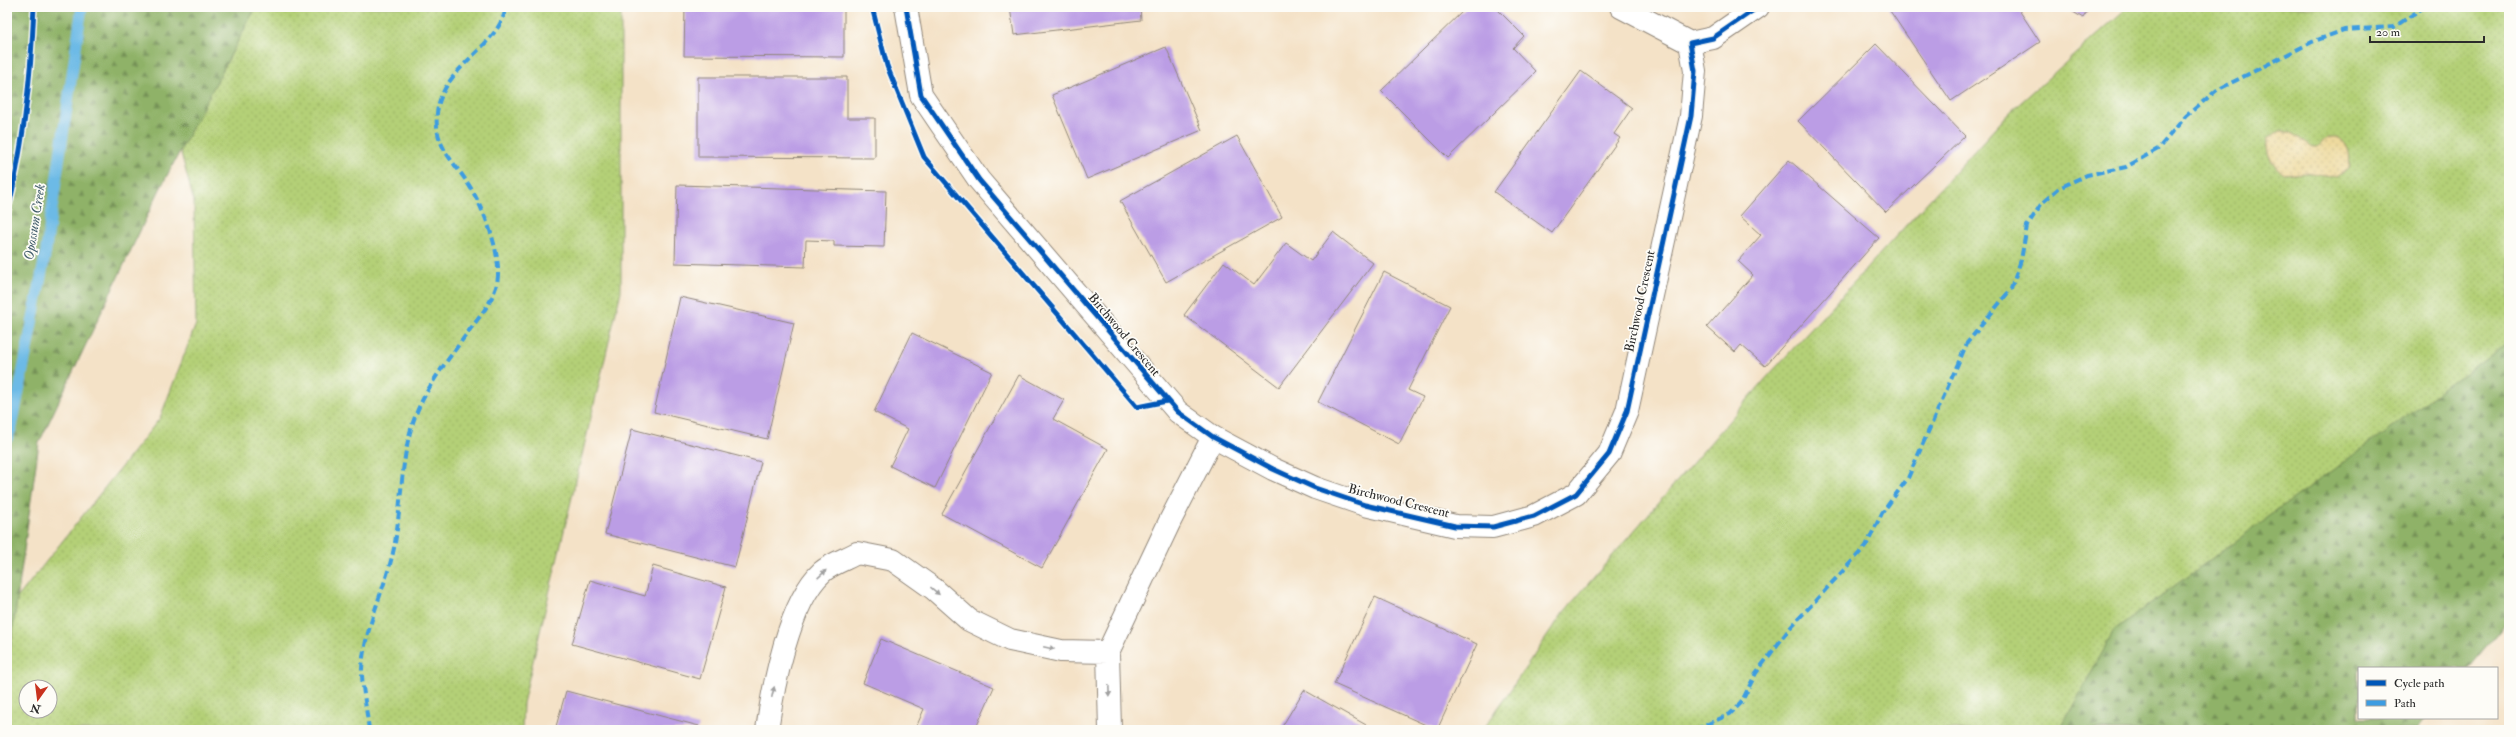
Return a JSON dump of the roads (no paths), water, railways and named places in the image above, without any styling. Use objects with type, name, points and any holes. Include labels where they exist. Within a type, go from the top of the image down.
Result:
[{"type":"street","name":"Birchwood Crescent","points":[[906,7],[921,95],[979,180],[1178,412],[1213,437],[1273,469],[1316,488],[1365,505],[1455,526],[1500,525],[1534,516],[1576,494],[1609,454],[1627,410],[1691,116],[1694,71],[1690,43]]},
{"type":"street","points":[[1621,7],[1690,43],[1712,38],[1758,7]]},
{"type":"street","points":[[1110,730],[1108,652],[1170,521],[1213,437]]},
{"type":"street","points":[[767,730],[772,693],[797,606],[822,572],[857,553],[893,560],[934,589],[968,620],[1010,640],[1061,650],[1108,652]]},
{"type":"waterway","name":"Opossum Creek","points":[[7,439],[12,427],[45,256],[82,7]]}]
